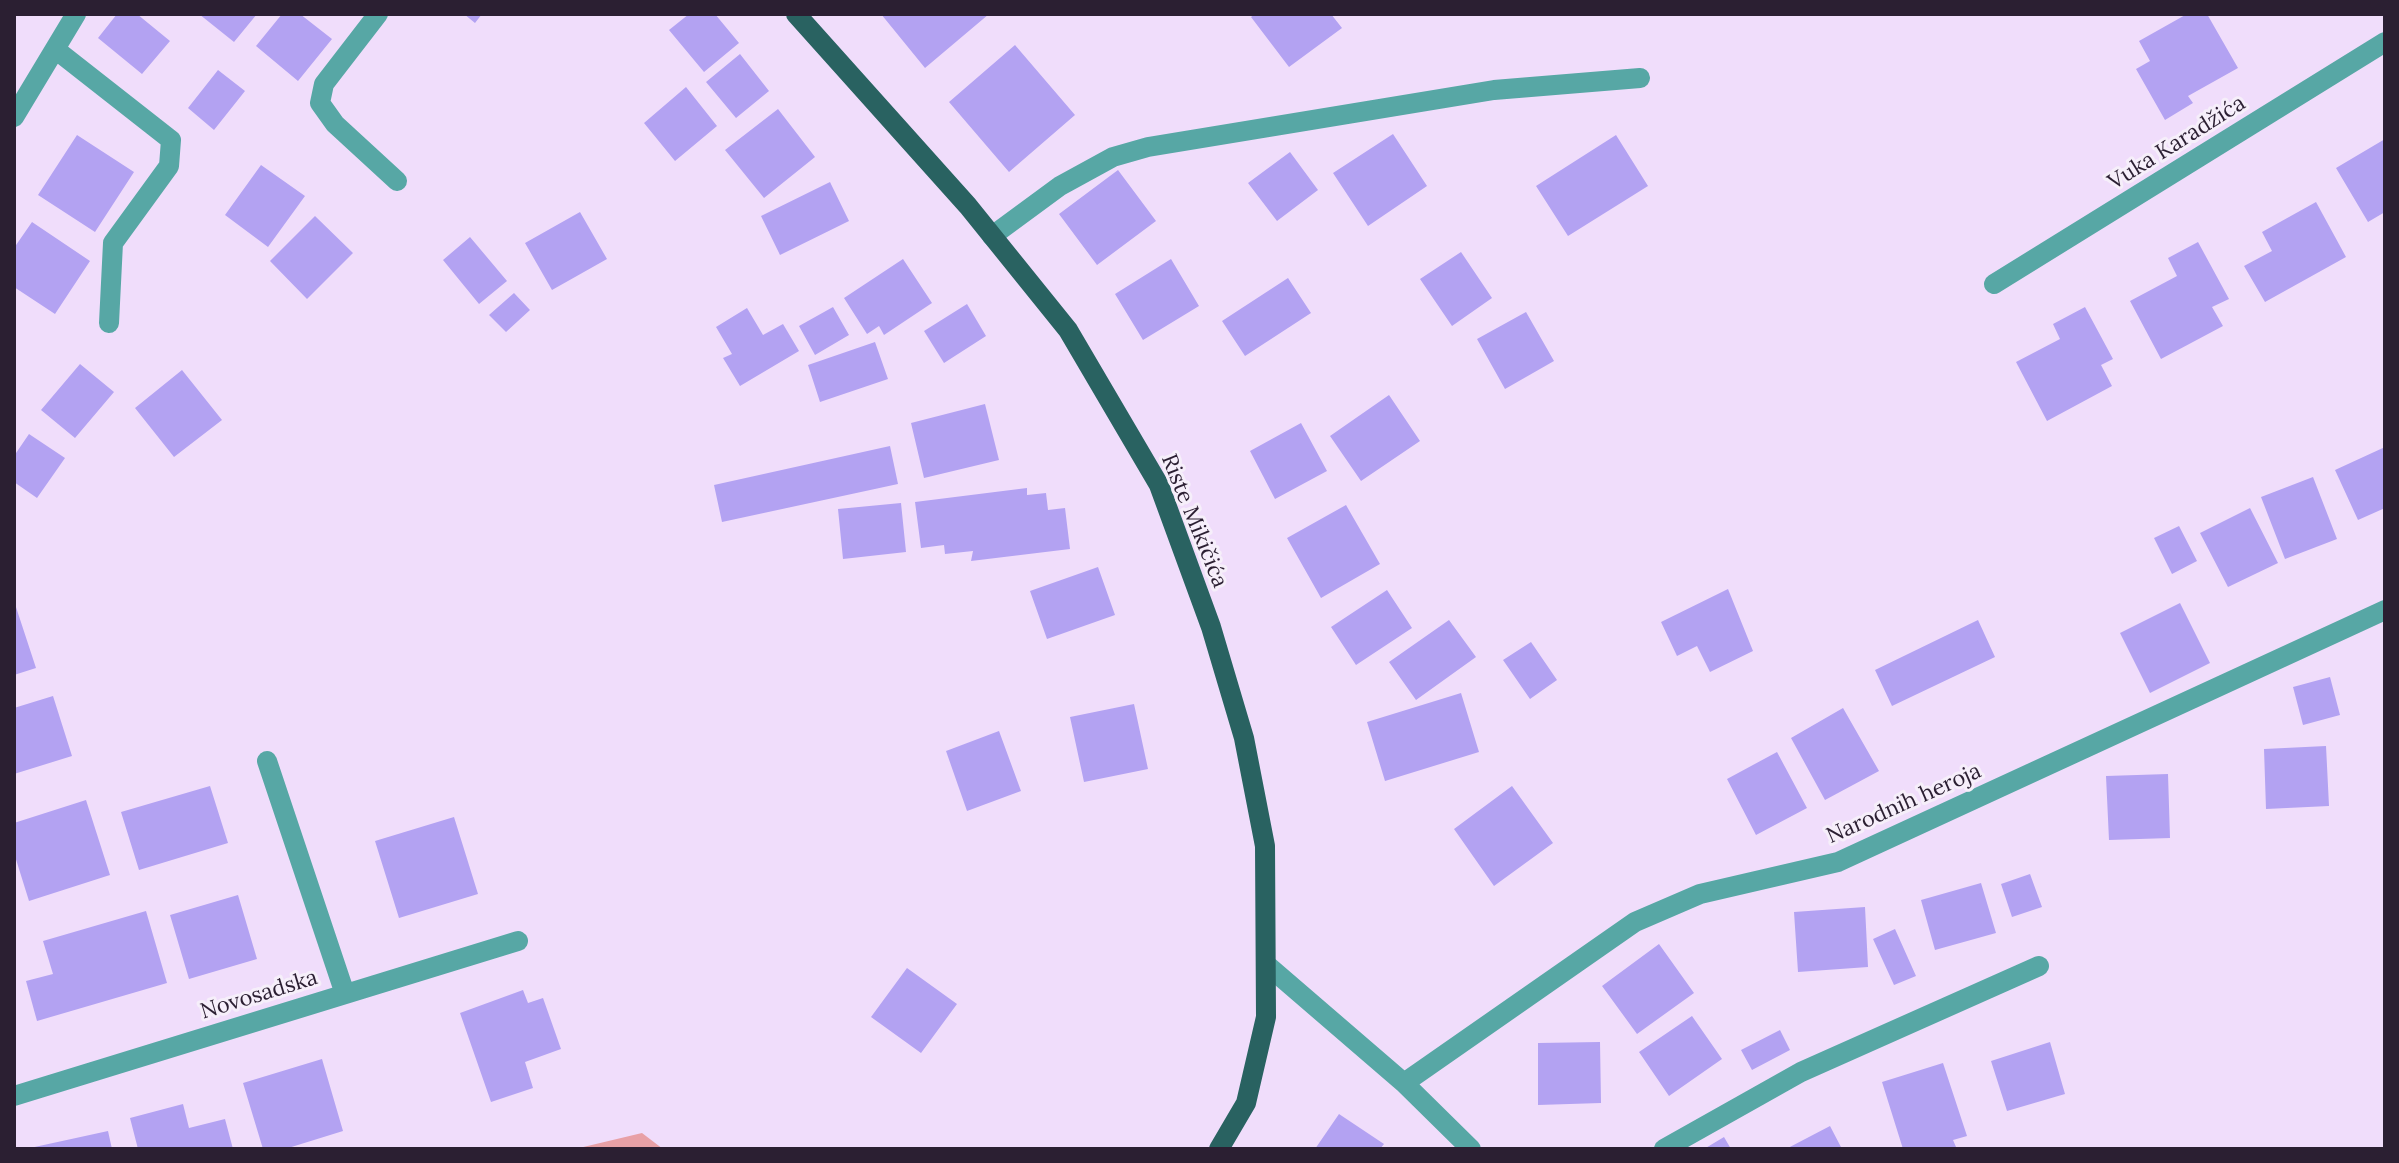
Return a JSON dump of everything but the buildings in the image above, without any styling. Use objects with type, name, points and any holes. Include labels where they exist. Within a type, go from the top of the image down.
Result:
[{"type":"main road","name":"Riste Mikičića","points":[[796,14],[992,236],[1068,330],[1159,485],[1211,627],[1244,738],[1265,846],[1266,1017],[1246,1103],[1219,1149]]},
{"type":"street","points":[[14,117],[76,14]]},
{"type":"street","points":[[378,14],[324,84],[320,103],[335,124],[397,181]]},
{"type":"street","name":"Vuka Karadžića","points":[[1994,284],[2385,42]]},
{"type":"street","points":[[55,49],[171,140],[169,166],[113,243],[109,323]]},
{"type":"street","points":[[992,236],[1060,186],[1113,157],[1148,147],[1494,90],[1640,78]]},
{"type":"street","name":"Narodnih heroja","points":[[1404,1083],[1635,922],[1700,894],[1838,862],[2385,610]]},
{"type":"street","points":[[267,761],[345,994]]},
{"type":"street","name":"Novosadska","points":[[14,1096],[518,941]]},
{"type":"street","points":[[1267,965],[1404,1083],[1471,1149]]},
{"type":"street","points":[[1664,1149],[1801,1072],[2039,966]]},
{"type":"shaded area","points":[[642,1133],[663,1149],[575,1149]]}]
